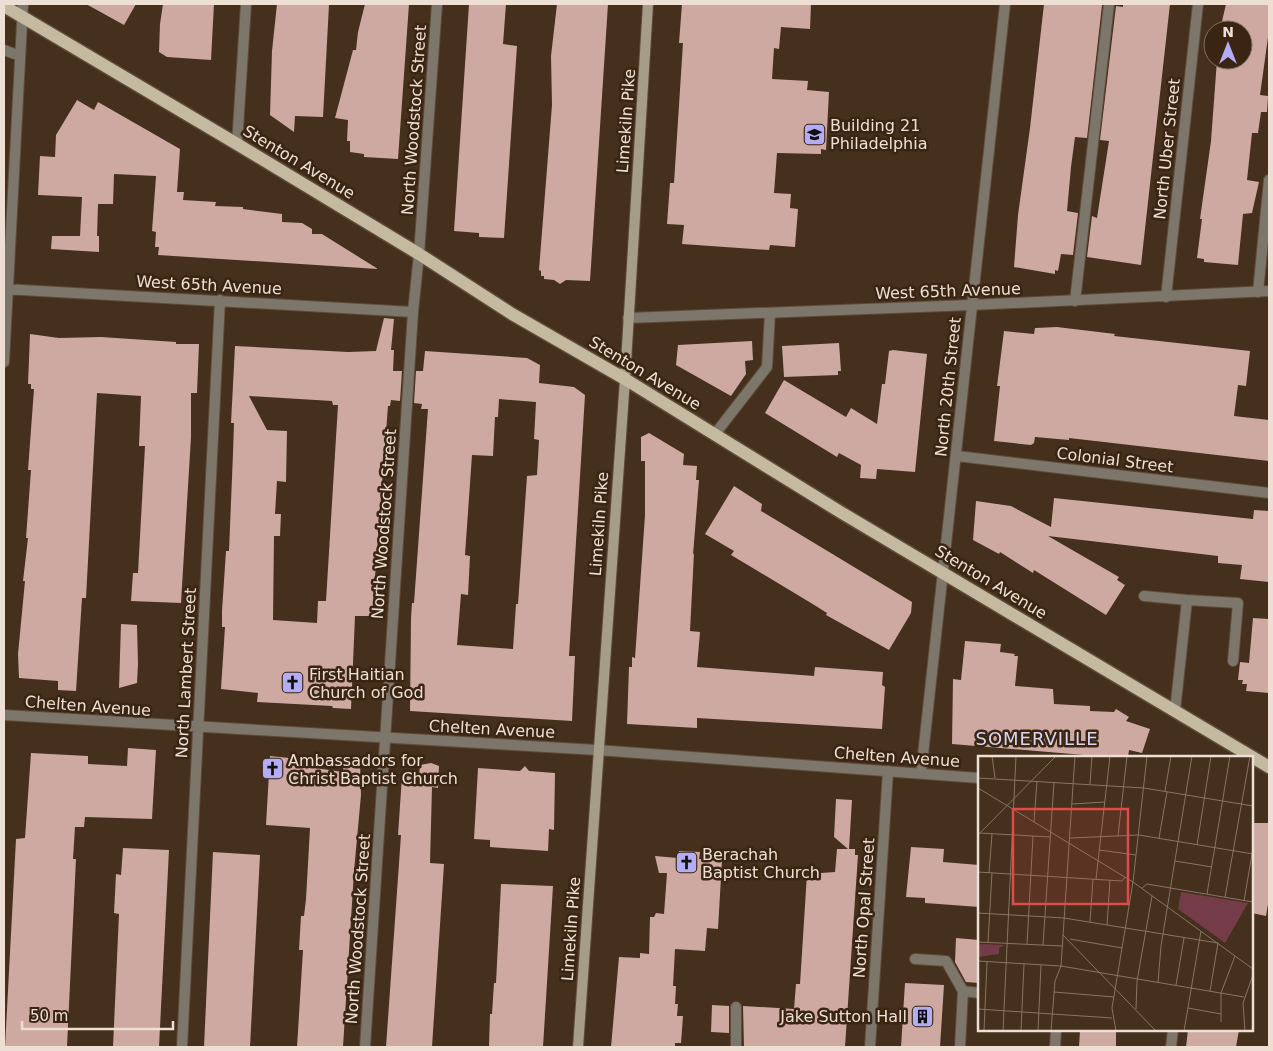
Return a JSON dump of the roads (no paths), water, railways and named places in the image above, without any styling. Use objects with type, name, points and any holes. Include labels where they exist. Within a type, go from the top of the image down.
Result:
[{"type":"main road","name":"Stenton Avenue","points":[[4,6],[237,144],[419,254],[512,314],[625,379],[1175,711],[1242,754]]},
{"type":"main road","name":"Stenton Avenue","points":[[1253,760],[1269,768]]},
{"type":"street","points":[[4,362],[6,289],[23,4]]},
{"type":"street","points":[[237,144],[246,4]]},
{"type":"street","name":"North Woodstock Street","points":[[365,1047],[413,312],[437,4]]},
{"type":"street","name":"Limekiln Pike","points":[[578,1047],[597,750],[625,379],[648,4]]},
{"type":"street","name":"North 20th Street","points":[[921,773],[1005,4]]},
{"type":"street","points":[[1075,301],[1109,4]]},
{"type":"street","name":"North Uber Street","points":[[1166,297],[1198,4]]},
{"type":"street","points":[[4,50],[20,56]]},
{"type":"street","points":[[1258,292],[1269,180]]},
{"type":"street","name":"West 65th Avenue","points":[[6,289],[413,312]]},
{"type":"street","name":"West 65th Avenue","points":[[628,318],[1075,301],[1269,291]]},
{"type":"street","name":"North Lambert Street","points":[[182,1047],[220,300]]},
{"type":"street","points":[[715,434],[767,367],[770,313]]},
{"type":"street","name":"Colonial Street","points":[[957,456],[1269,493]]},
{"type":"street","points":[[1144,596],[1238,603],[1233,660]]},
{"type":"street","points":[[1175,711],[1186,600]]},
{"type":"street","name":"Chelten Avenue","points":[[4,716],[597,750],[978,778]]},
{"type":"street","name":"North Opal Street","points":[[870,1047],[888,772]]},
{"type":"street","points":[[915,959],[946,961],[962,991],[960,1047]]},
{"type":"street","points":[[962,991],[978,992]]},
{"type":"street","points":[[736,1007],[736,1047]]},
{"type":"street","points":[[1055,1047],[1056,1031]]},
{"type":"street","points":[[1171,1047],[1173,1031]]},
{"type":"place","name":"Building 21 Philadelphia","points":[[814,134]]},
{"type":"place","name":"First Haitian Church of God","points":[[293,683]]},
{"type":"place","name":"Ambassadors for Christ Baptist Church","points":[[272,769]]},
{"type":"place","name":"Berachah Baptist Church","points":[[686,863]]},
{"type":"place","name":"Jake Sutton Hall","points":[[923,1016]]},
{"type":"district","name":"SOMERVILLE","points":[[1037,738]]}]
